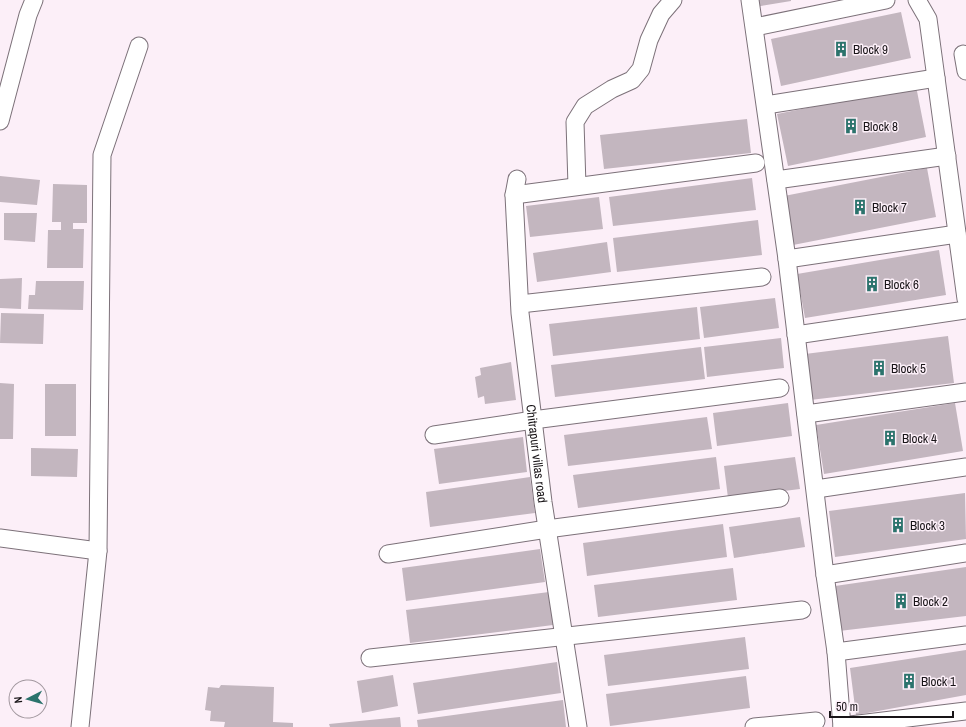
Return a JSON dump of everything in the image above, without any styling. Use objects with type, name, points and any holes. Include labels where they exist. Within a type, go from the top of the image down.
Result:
[{"type":"street","points":[[0,121],[28,15],[34,0]]},
{"type":"street","points":[[673,0],[661,14],[649,40],[642,69],[632,80],[612,89],[585,106],[575,122],[577,186],[756,163]]},
{"type":"street","points":[[750,0],[787,259],[816,488],[825,575],[836,652],[842,727],[966,711]]},
{"type":"street","points":[[755,27],[886,0]]},
{"type":"street","points":[[917,0],[928,19],[966,299]]},
{"type":"street","points":[[80,727],[98,551],[102,155],[139,46]]},
{"type":"street","points":[[766,105],[936,78]]},
{"type":"street","points":[[776,180],[947,156]]},
{"type":"street","name":"Chitrapuri villas road","points":[[577,186],[515,187],[520,304],[533,420],[547,529],[578,727]]},
{"type":"street","points":[[787,259],[957,234]]},
{"type":"street","points":[[520,304],[762,277]]},
{"type":"street","points":[[796,334],[966,310]]},
{"type":"street","points":[[434,435],[533,420],[780,388]]},
{"type":"street","points":[[806,414],[966,392]]},
{"type":"street","points":[[816,488],[966,467]]},
{"type":"street","points":[[388,554],[547,529],[780,498]]},
{"type":"street","points":[[0,538],[98,551]]},
{"type":"street","points":[[825,575],[966,554]]},
{"type":"street","points":[[370,658],[802,610]]},
{"type":"street","points":[[836,652],[966,635]]},
{"type":"street","points":[[754,727],[816,721]]},
{"type":"building","points":[[753,0],[791,0],[791,1],[754,7]]},
{"type":"building","name":"Block 9","points":[[901,12],[911,58],[781,86],[771,39]]},
{"type":"building","name":"Block 8","points":[[916,86],[926,137],[788,166],[777,114]]},
{"type":"building","points":[[747,119],[751,153],[604,169],[600,135]]},
{"type":"building","name":"Block 7","points":[[927,168],[936,217],[793,245],[784,196]]},
{"type":"building","points":[[0,176],[40,180],[37,205],[0,202]]},
{"type":"building","points":[[752,178],[756,210],[613,226],[609,197]]},
{"type":"building","points":[[53,184],[87,185],[87,223],[73,223],[73,229],[84,229],[83,268],[47,268],[48,230],[61,230],[61,222],[52,222]]},
{"type":"building","points":[[599,197],[603,229],[530,237],[526,206]]},
{"type":"building","points":[[4,213],[37,213],[35,242],[4,240]]},
{"type":"building","points":[[758,220],[762,255],[617,272],[613,238]]},
{"type":"building","points":[[607,242],[611,272],[537,282],[533,253]]},
{"type":"building","name":"Block 6","points":[[939,250],[946,295],[805,318],[797,274]]},
{"type":"building","points":[[22,278],[21,309],[0,308],[0,279]]},
{"type":"building","points":[[36,281],[84,281],[83,310],[28,309],[29,295],[35,295]]},
{"type":"building","points":[[775,298],[779,328],[704,338],[700,307]]},
{"type":"building","points":[[697,307],[700,339],[553,356],[549,324]]},
{"type":"building","points":[[1,313],[44,314],[43,344],[0,343]]},
{"type":"building","name":"Block 5","points":[[948,336],[954,383],[810,400],[805,354]]},
{"type":"building","points":[[781,338],[784,368],[707,377],[704,347]]},
{"type":"building","points":[[701,347],[705,379],[555,397],[551,365]]},
{"type":"building","points":[[511,362],[516,400],[485,404],[484,396],[478,398],[475,377],[481,375],[480,368]]},
{"type":"building","points":[[0,383],[14,384],[13,439],[0,439]]},
{"type":"building","points":[[45,384],[76,384],[76,436],[45,436]]},
{"type":"building","points":[[788,403],[792,436],[717,446],[713,413]]},
{"type":"building","name":"Block 4","points":[[955,403],[963,451],[824,474],[816,425]]},
{"type":"building","points":[[707,417],[712,449],[568,466],[564,435]]},
{"type":"building","points":[[523,437],[527,472],[439,484],[434,449]]},
{"type":"building","points":[[31,448],[78,449],[77,477],[31,476]]},
{"type":"building","points":[[716,457],[720,489],[578,508],[573,475]]},
{"type":"building","points":[[795,457],[800,489],[728,498],[724,466]]},
{"type":"building","points":[[530,477],[535,513],[430,527],[426,492]]},
{"type":"building","name":"Block 3","points":[[965,493],[966,539],[835,557],[829,511]]},
{"type":"building","points":[[800,517],[805,547],[734,558],[729,527]]},
{"type":"building","points":[[723,524],[727,557],[587,576],[583,543]]},
{"type":"building","points":[[540,549],[545,582],[406,601],[402,568]]},
{"type":"building","name":"Block 2","points":[[966,567],[966,616],[839,631],[835,586]]},
{"type":"building","points":[[733,568],[737,600],[598,617],[594,585]]},
{"type":"building","points":[[549,592],[553,625],[410,643],[406,610]]},
{"type":"building","points":[[745,637],[749,669],[608,686],[604,655]]},
{"type":"building","name":"Block 1","points":[[966,650],[966,695],[856,715],[850,668]]},
{"type":"building","points":[[557,662],[561,693],[418,714],[413,683]]},
{"type":"building","points":[[393,675],[398,706],[362,713],[357,681]]},
{"type":"building","points":[[746,676],[750,708],[610,726],[606,694]]},
{"type":"building","points":[[221,685],[274,687],[273,722],[293,723],[293,727],[224,727],[225,722],[210,721],[211,711],[205,710],[208,687],[219,688]]},
{"type":"building","points":[[563,700],[566,727],[418,727],[417,720]]},
{"type":"building","points":[[400,717],[401,727],[330,727],[329,724]]},
{"type":"place","name":"Block 9","points":[[841,49]]},
{"type":"place","name":"Block 8","points":[[851,126]]},
{"type":"place","name":"Block 7","points":[[860,207]]},
{"type":"place","name":"Block 6","points":[[872,284]]},
{"type":"place","name":"Block 5","points":[[879,368]]},
{"type":"place","name":"Block 4","points":[[890,438]]},
{"type":"place","name":"Block 3","points":[[898,525]]},
{"type":"place","name":"Block 2","points":[[901,601]]},
{"type":"place","name":"Block 1","points":[[909,681]]}]
